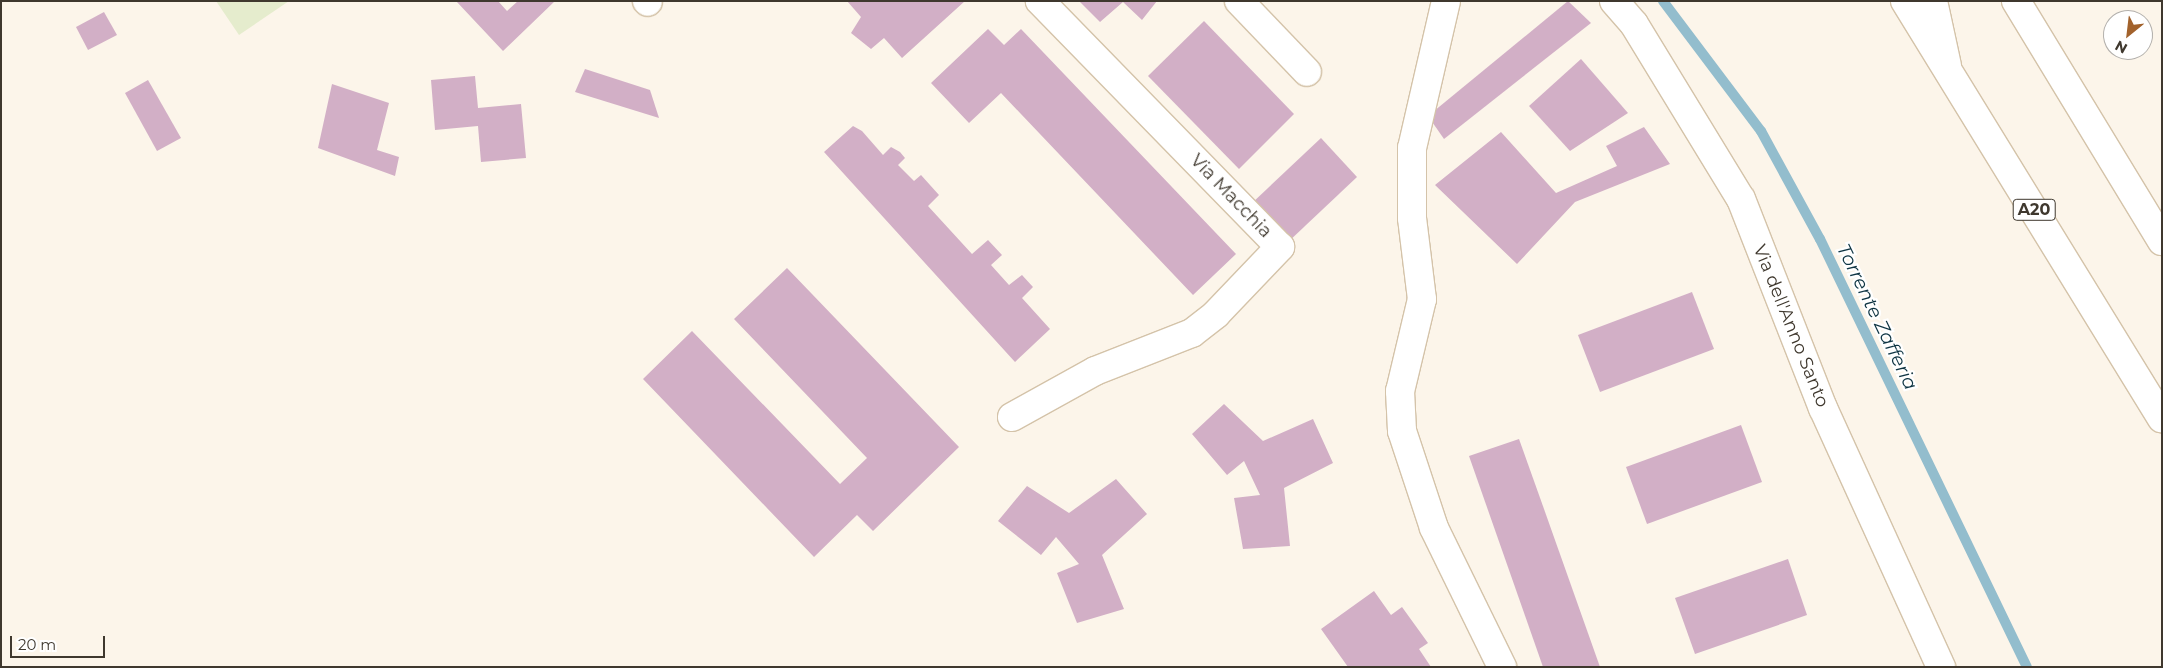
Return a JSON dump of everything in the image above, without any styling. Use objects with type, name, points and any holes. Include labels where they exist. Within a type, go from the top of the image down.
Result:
[{"type":"main road","name":"Via Macchia","points":[[1012,417],[1095,370],[1192,333],[1216,314],[1280,247],[1040,1]]},
{"type":"main road","points":[[1239,1],[1308,72]]},
{"type":"main road","points":[[1446,1],[1412,148],[1412,218],[1422,299],[1400,391],[1402,431],[1434,528],[1502,667]]},
{"type":"main road","name":"Via dell'Anno Santo","points":[[1614,1],[1634,24],[1740,199],[1823,408],[1942,667]]},
{"type":"main road","name":"A20","points":[[1905,1],[2162,418]]},
{"type":"main road","points":[[1933,1],[1948,71]]},
{"type":"main road","points":[[2004,1],[2022,11],[2162,242]]},
{"type":"green space","points":[[216,1],[289,1],[239,35]]},
{"type":"building","points":[[456,1],[498,1],[507,11],[518,1],[555,1],[503,51]]},
{"type":"building","points":[[847,1],[965,1],[902,58],[884,38],[871,49],[851,33],[861,17]]},
{"type":"building","points":[[1079,1],[1157,1],[1142,20],[1123,2],[1100,22]]},
{"type":"building","points":[[1568,1],[1591,23],[1444,139],[1428,116]]},
{"type":"building","points":[[104,12],[117,35],[88,50],[76,27]]},
{"type":"building","points":[[1204,21],[1294,114],[1239,169],[1148,76]]},
{"type":"building","points":[[988,29],[1004,45],[1021,29],[1236,254],[1193,295],[1001,93],[969,123],[931,83]]},
{"type":"building","points":[[1581,59],[1628,113],[1570,151],[1529,106]]},
{"type":"building","points":[[585,69],[650,90],[659,118],[575,92]]},
{"type":"building","points":[[475,76],[478,108],[521,104],[526,158],[481,162],[478,126],[435,130],[431,80]]},
{"type":"building","points":[[148,80],[181,138],[157,151],[125,93]]},
{"type":"building","points":[[332,84],[389,103],[377,150],[399,157],[395,176],[318,148]]},
{"type":"building","points":[[853,126],[862,131],[883,155],[891,147],[900,152],[905,158],[898,165],[914,181],[921,175],[939,195],[928,206],[972,254],[988,240],[1002,255],[991,265],[1009,285],[1022,275],[1033,287],[1022,298],[1050,329],[1015,362],[824,152]]},
{"type":"building","points":[[1644,127],[1670,164],[1575,202],[1517,264],[1435,185],[1501,132],[1556,193],[1617,166],[1606,146]]},
{"type":"building","points":[[1321,138],[1357,177],[1287,243],[1251,204]]},
{"type":"building","points":[[787,268],[959,447],[873,531],[857,515],[814,557],[643,379],[692,331],[840,484],[867,458],[734,319]]},
{"type":"building","points":[[1692,292],[1714,349],[1600,392],[1578,335]]},
{"type":"building","points":[[1224,404],[1263,441],[1313,419],[1333,463],[1284,488],[1290,546],[1243,549],[1234,498],[1260,495],[1244,461],[1227,475],[1192,434]]},
{"type":"building","points":[[1741,425],[1762,482],[1647,524],[1626,467]]},
{"type":"building","points":[[1519,439],[1600,667],[1543,667],[1469,456]]},
{"type":"building","points":[[1116,479],[1147,514],[1102,555],[1124,609],[1077,623],[1057,573],[1079,564],[1056,537],[1041,555],[998,521],[1027,486],[1069,513]]},
{"type":"building","points":[[1788,559],[1807,615],[1695,654],[1675,598]]},
{"type":"building","points":[[1374,591],[1391,615],[1402,607],[1428,643],[1419,649],[1431,667],[1348,667],[1321,629]]},
{"type":"waterway","name":"Torrente Zafferia","points":[[1663,1],[1761,131],[1820,239],[2027,667]]}]
